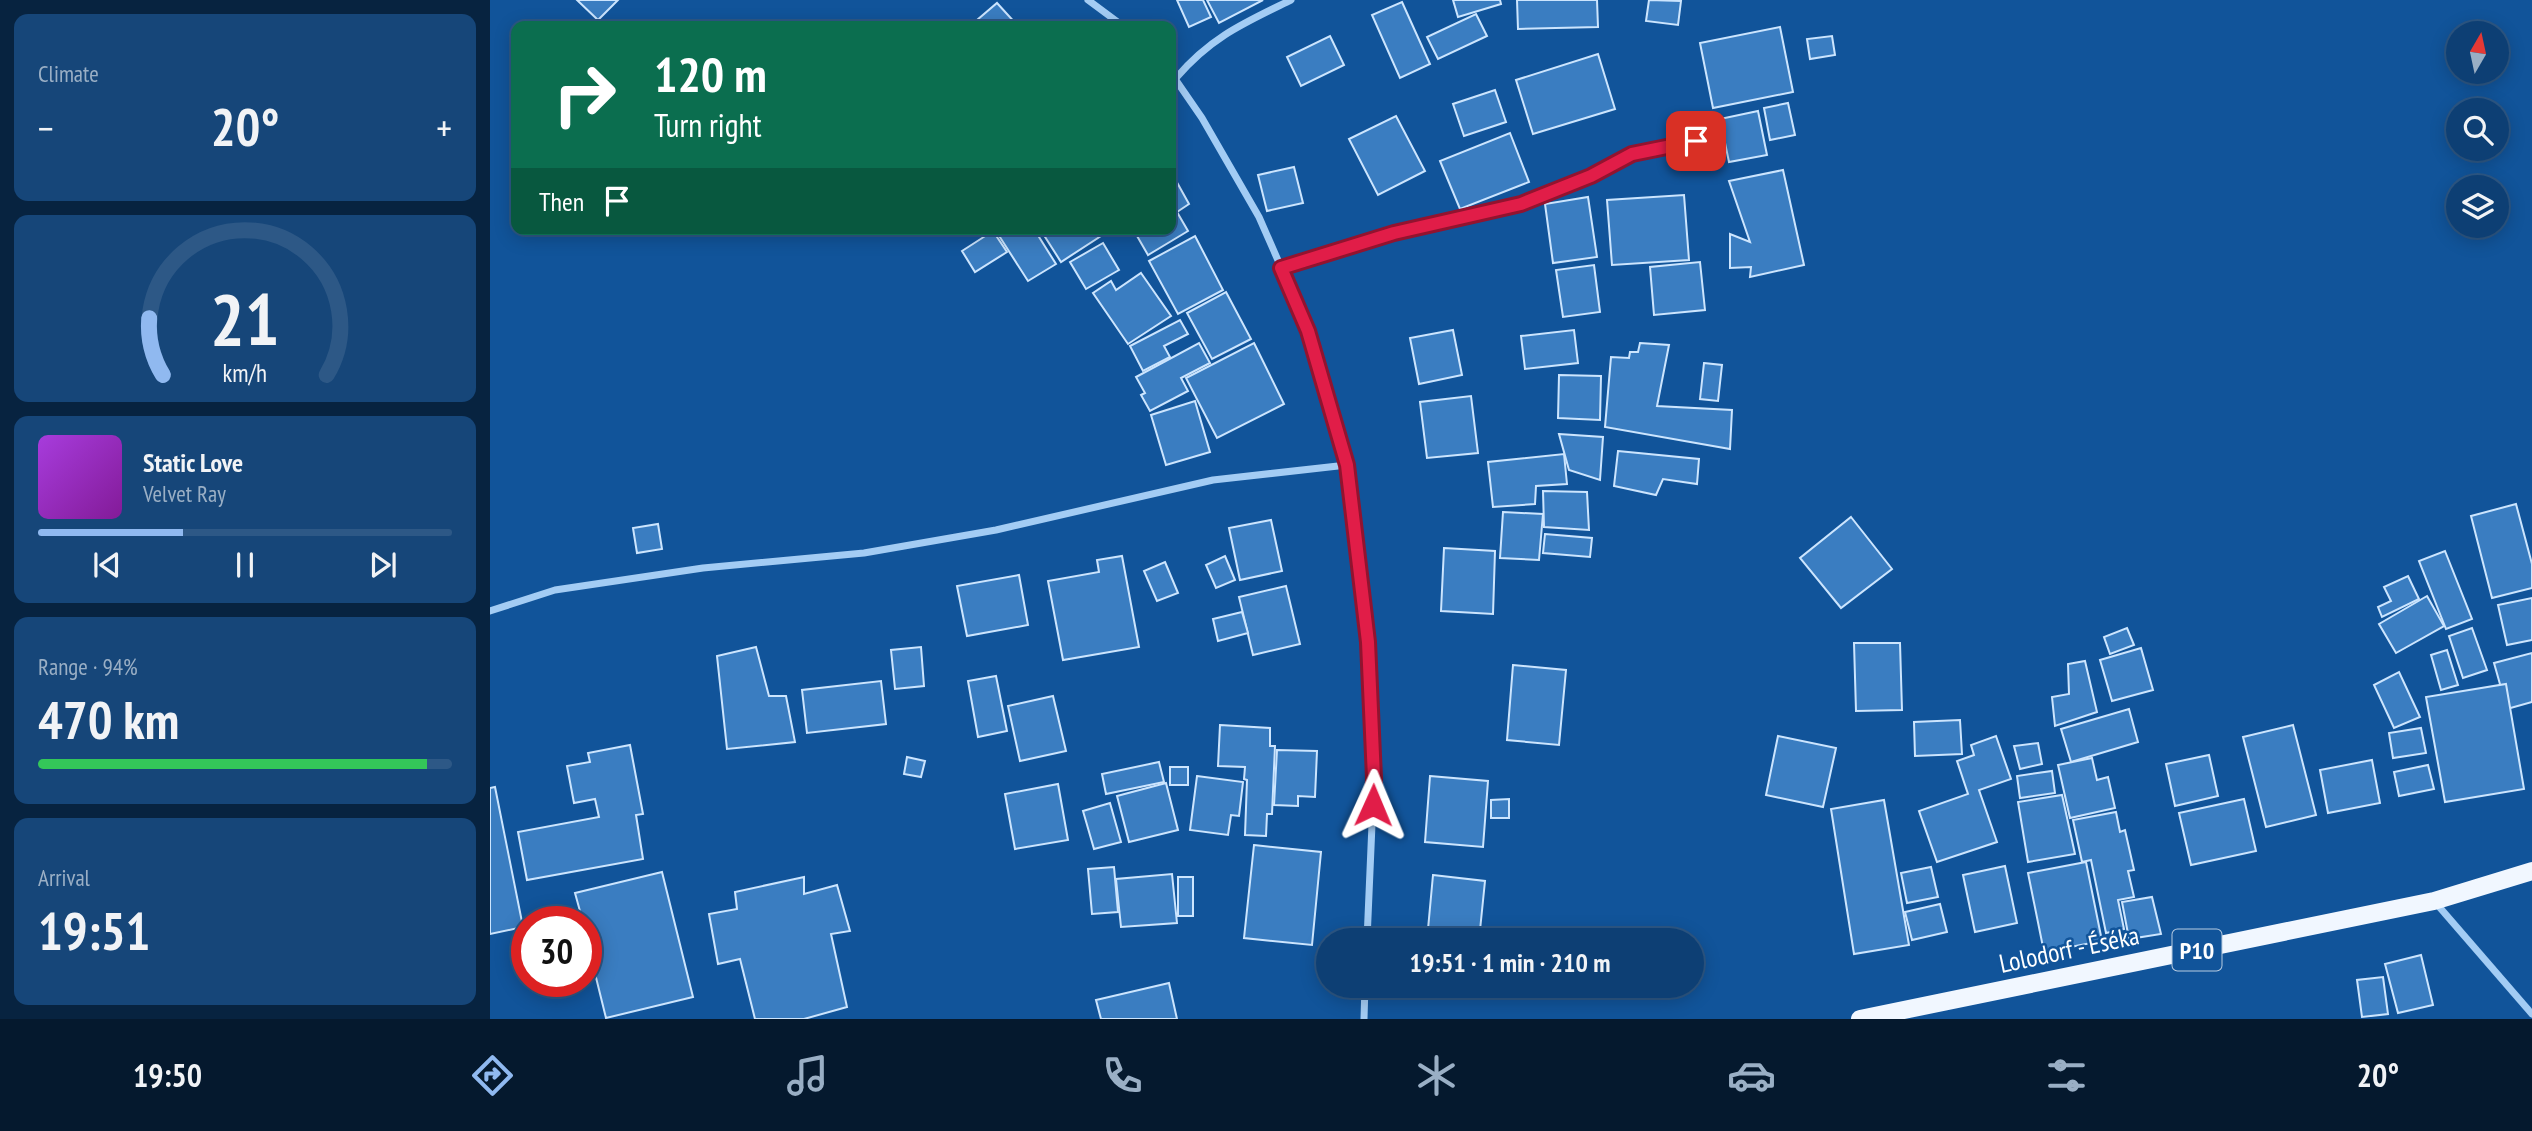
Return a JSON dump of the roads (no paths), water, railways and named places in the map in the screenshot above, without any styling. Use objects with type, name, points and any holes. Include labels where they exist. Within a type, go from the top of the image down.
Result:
[{"type":"main road","name":"Lolodorf - Éséka","points":[[1860,1019],[2434,901],[2532,871]]},
{"type":"street","points":[[1088,0],[1116,21]]},
{"type":"street","points":[[1176,72],[1230,30],[1291,0]]},
{"type":"street","points":[[1176,79],[1202,118],[1259,216],[1308,331],[1347,465],[1368,642],[1373,764],[1367,928]]},
{"type":"street","points":[[1281,268],[1394,233],[1521,204],[1591,176],[1632,154],[1696,141]]},
{"type":"street","points":[[490,611],[555,590],[703,568],[864,553],[996,530],[1213,480],[1347,465]]},
{"type":"street","points":[[2434,901],[2532,1014]]},
{"type":"street","points":[[1364,1019],[1365,998]]}]
